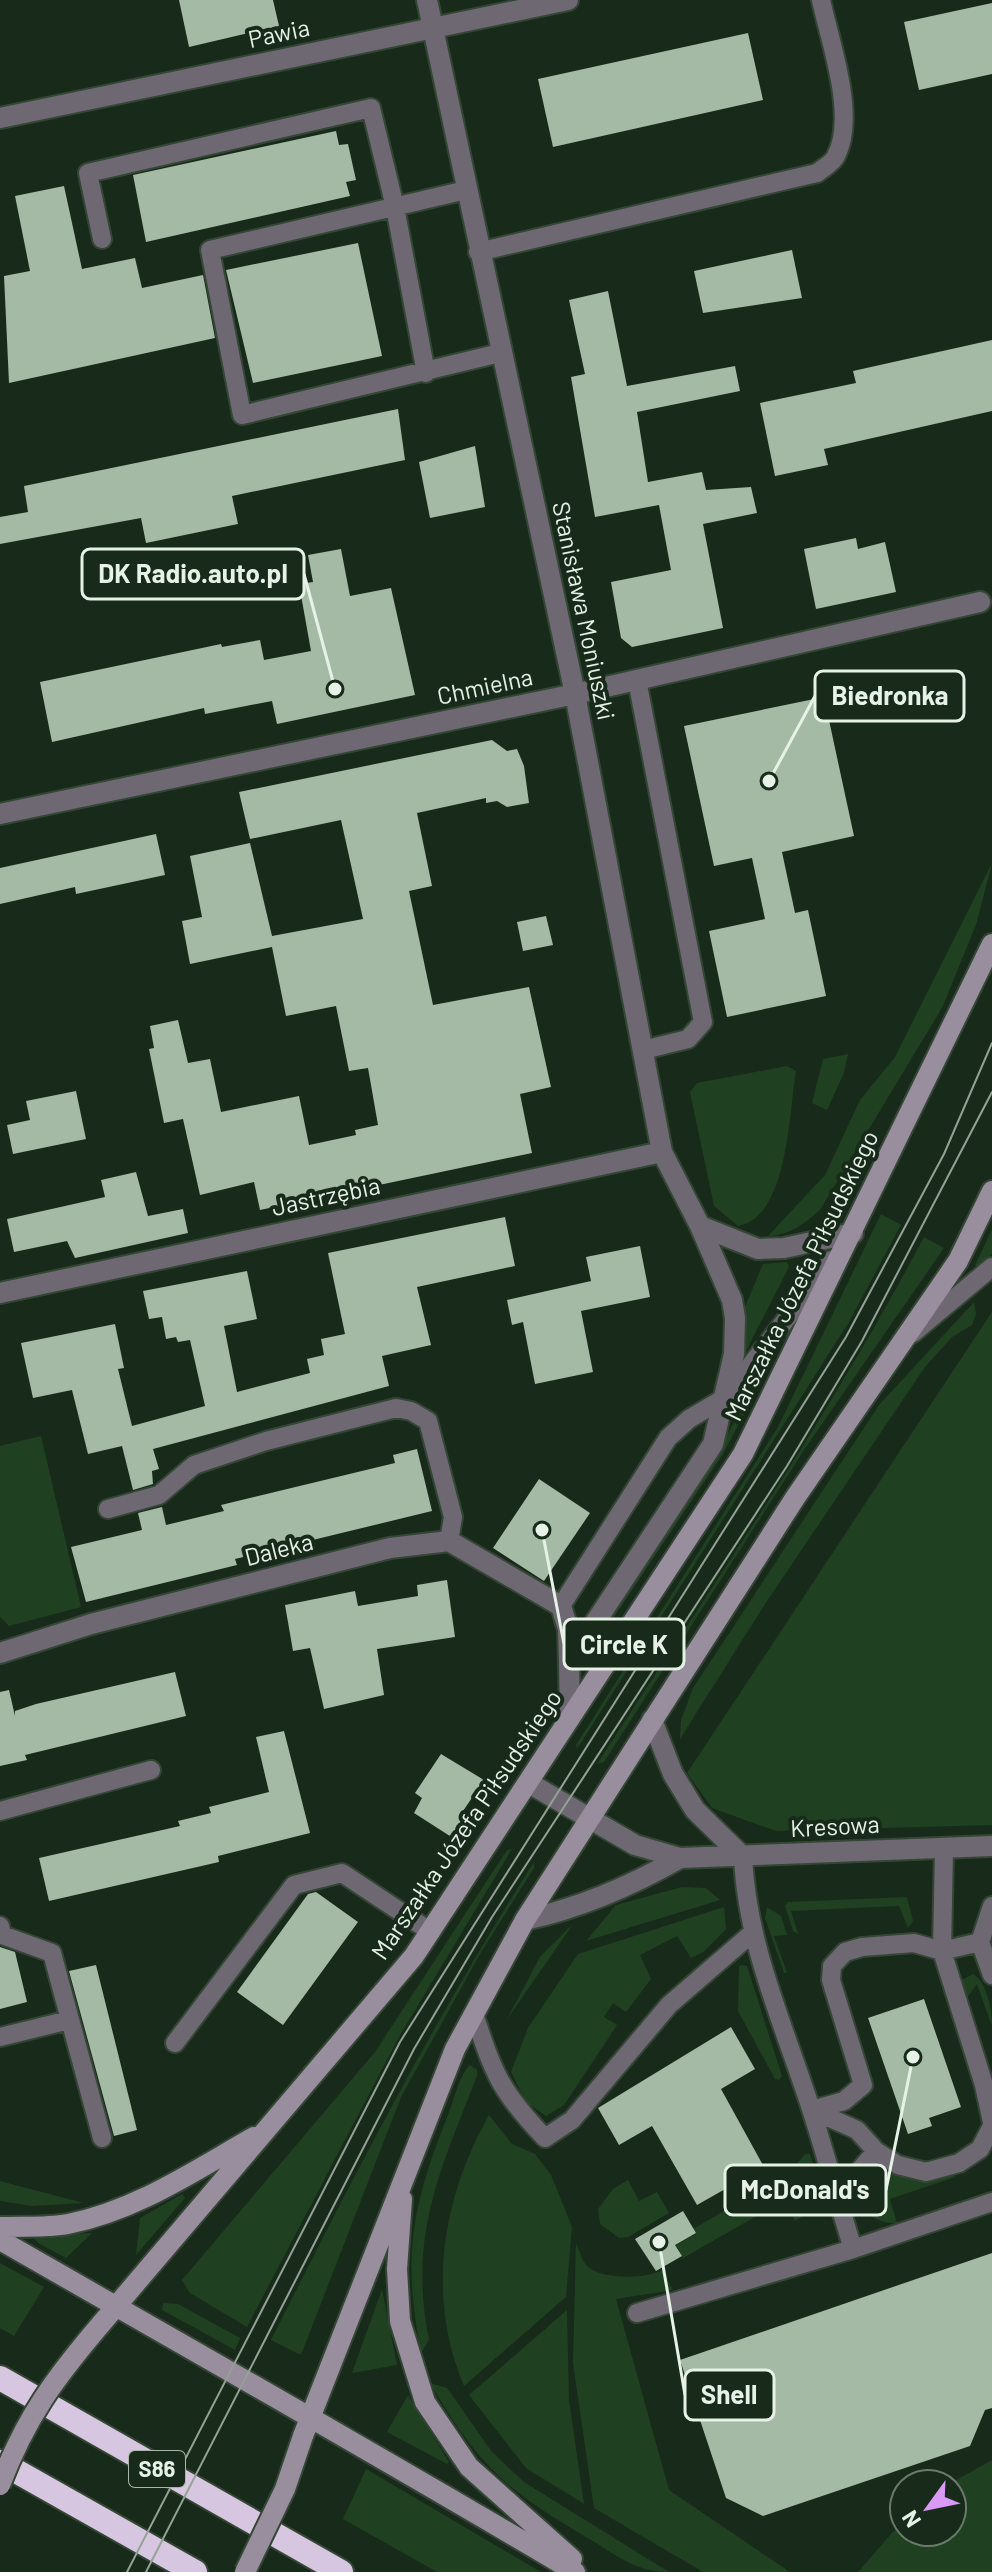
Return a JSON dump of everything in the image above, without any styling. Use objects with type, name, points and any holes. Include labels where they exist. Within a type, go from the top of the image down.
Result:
[{"type":"highway","name":"S86","points":[[0,2378],[341,2572]]},
{"type":"highway","points":[[0,2462],[195,2572]]},
{"type":"main road","name":"Marszałka Józefa Piłsudskiego","points":[[0,2485],[19,2435],[55,2378],[431,1932],[743,1454],[992,944]]},
{"type":"main road","points":[[245,2572],[285,2489],[306,2426],[455,2049],[525,1920],[588,1819],[795,1498],[958,1261],[992,1191]]},
{"type":"main road","points":[[0,2227],[66,2225],[105,2215],[144,2200],[267,2129]]},
{"type":"main road","points":[[404,2175],[397,2269],[400,2321],[425,2402],[469,2467],[586,2572]]},
{"type":"main road","points":[[0,2240],[116,2306],[306,2426],[575,2572]]},
{"type":"street","name":"Stanisława Moniuszki","points":[[427,0],[478,252],[575,694],[662,1152],[700,1226],[732,1300],[735,1318],[736,1336],[726,1397],[713,1444],[569,1662]]},
{"type":"street","name":"Pawia","points":[[0,118],[568,0]]},
{"type":"street","name":"Chmielna","points":[[0,814],[575,694],[980,602]]},
{"type":"street","name":"Jastrzębia","points":[[0,1293],[662,1152]]},
{"type":"street","points":[[700,1226],[758,1249],[784,1248],[853,1233]]},
{"type":"street","points":[[449,1541],[561,1606],[568,1629],[570,1718]]},
{"type":"street","name":"Daleka","points":[[0,1653],[91,1624],[390,1548],[449,1541]]},
{"type":"street","points":[[652,1720],[673,1774],[695,1810],[743,1857]]},
{"type":"street","points":[[529,1783],[635,1845],[680,1858]]},
{"type":"street","name":"Kresowa","points":[[680,1858],[992,1846]]},
{"type":"street","points":[[525,1920],[563,1912],[636,1883],[680,1858]]},
{"type":"lane","points":[[478,252],[817,173],[836,159],[843,134],[843,99],[821,0]]},
{"type":"lane","points":[[102,239],[88,173],[371,108],[395,207],[426,373]]},
{"type":"lane","points":[[466,190],[210,250],[227,350],[242,415],[500,353]]},
{"type":"lane","points":[[637,680],[703,1022],[688,1039],[643,1050]]},
{"type":"lane","points":[[561,1606],[668,1438],[689,1419],[726,1397],[853,1233]]},
{"type":"lane","points":[[902,1342],[992,1267]]},
{"type":"lane","points":[[108,1509],[159,1495],[194,1465],[266,1441],[396,1408],[411,1411],[428,1421],[453,1517],[449,1541]]},
{"type":"lane","points":[[0,1811],[151,1770]]},
{"type":"lane","points":[[812,2110],[857,2130],[876,2151],[898,2165],[926,2172],[959,2163],[980,2149],[992,2124],[984,2085],[942,1951],[944,1848]]},
{"type":"lane","points":[[743,1857],[745,1902],[751,1934],[812,2110],[853,2249]]},
{"type":"lane","points":[[175,2043],[294,1885],[342,1873],[431,1932]]},
{"type":"lane","points":[[992,1906],[980,1942],[992,1975]]},
{"type":"lane","points":[[0,1926],[2,1935],[52,1953],[102,2138]]},
{"type":"lane","points":[[474,2014],[495,2077],[512,2104],[545,2138],[572,2120],[669,2005],[751,1934]]},
{"type":"lane","points":[[812,2110],[844,2101],[863,2085],[831,1980],[832,1966],[845,1952],[880,1944],[914,1943],[942,1951],[980,1942]]},
{"type":"lane","points":[[0,2037],[69,2020]]},
{"type":"lane","points":[[837,2197],[876,2151]]},
{"type":"lane","points":[[637,2313],[853,2249],[992,2202]]},
{"type":"green space","points":[[992,863],[976,925],[942,1008],[820,1210],[796,1228],[768,1236],[825,1175],[860,1100],[895,1057]]},
{"type":"green space","points":[[848,1054],[844,1073],[827,1110],[812,1103],[823,1059]]},
{"type":"green space","points":[[787,1066],[796,1071],[788,1136],[776,1184],[767,1204],[755,1219],[738,1226],[714,1206],[690,1092],[697,1083]]},
{"type":"green space","points":[[881,1214],[901,1225],[849,1322],[577,1749],[576,1745],[778,1427]]},
{"type":"green space","points":[[992,1229],[992,1254],[978,1268],[975,1265]]},
{"type":"green space","points":[[924,1237],[944,1248],[804,1450],[604,1762],[597,1764],[808,1438]]},
{"type":"green space","points":[[787,1262],[789,1267],[745,1353],[744,1309],[763,1264]]},
{"type":"green space","points":[[974,1302],[976,1314],[972,1325],[952,1337],[925,1367],[765,1604],[680,1739],[681,1720],[693,1688],[879,1405]]},
{"type":"green space","points":[[992,1312],[992,1825],[776,1831],[712,1808],[687,1773]]},
{"type":"green space","points":[[760,1372],[764,1376],[723,1454],[588,1656],[587,1652],[722,1445]]},
{"type":"green space","points":[[41,1436],[81,1607],[9,1626],[0,1617],[0,1446]]},
{"type":"green space","points":[[512,1849],[399,2037],[247,2327],[190,2293],[182,2280],[375,2052],[507,1850]]},
{"type":"green space","points":[[534,1862],[534,1868],[480,1954],[401,2097],[301,2355],[271,2340],[396,2098],[463,1979]]},
{"type":"green space","points":[[682,1887],[706,1888],[720,1900],[586,1941],[616,1905]]},
{"type":"green space","points":[[907,1897],[913,1921],[908,1928],[899,1906],[791,1911],[798,1934],[793,1931],[785,1906],[788,1902]]},
{"type":"green space","points":[[724,1907],[726,1929],[703,1952],[691,1958],[677,1936],[640,1955],[651,1979],[626,2012],[613,2003],[604,2017],[617,2025],[564,2105],[546,2116],[526,2102],[511,2072],[528,2028],[578,1954]]},
{"type":"green space","points":[[767,1907],[781,1916],[787,1935],[774,1936],[787,1973],[784,1973],[765,1918]]},
{"type":"green space","points":[[573,1924],[506,2021],[540,1957]]},
{"type":"green space","points":[[739,1966],[747,1966],[782,2076],[779,2080],[775,2079],[738,2011]]},
{"type":"green space","points":[[973,1974],[985,1990],[992,2026],[977,1984],[963,2003],[958,1982]]},
{"type":"green space","points":[[470,2065],[477,2070],[477,2076],[440,2174],[425,2236],[422,2268],[429,2340],[421,2353],[412,2288],[414,2231],[436,2147],[460,2081]]},
{"type":"green space","points":[[489,2115],[512,2144],[535,2154],[551,2175],[572,2227],[566,2297],[464,2386],[452,2352],[445,2317],[445,2248],[450,2213],[460,2180]]},
{"type":"green space","points":[[805,2154],[810,2154],[822,2193],[815,2209],[795,2221],[783,2201],[683,2258],[676,2245],[696,2234],[693,2229],[789,2173]]},
{"type":"green space","points":[[877,2167],[916,2177],[954,2172],[955,2177],[890,2199],[897,2223],[890,2223],[875,2219],[861,2204],[862,2185]]},
{"type":"green space","points":[[628,2180],[639,2201],[657,2192],[669,2213],[628,2237],[619,2238],[600,2224],[598,2209],[613,2189]]},
{"type":"green space","points":[[0,2181],[84,2203],[32,2206],[0,2201]]},
{"type":"green space","points":[[182,2194],[185,2198],[136,2255],[140,2218]]},
{"type":"green space","points":[[92,2233],[66,2258],[38,2243],[32,2236]]},
{"type":"green space","points":[[576,2243],[587,2266],[603,2274],[635,2276],[662,2270],[673,2290],[616,2299],[669,2490],[790,2572],[703,2572],[594,2508],[573,2363]]},
{"type":"green space","points":[[0,2263],[44,2287],[14,2336],[0,2328]]},
{"type":"green space","points":[[382,2289],[397,2365],[352,2373]]},
{"type":"green space","points":[[163,2303],[178,2304],[240,2338],[235,2350],[162,2310]]},
{"type":"green space","points":[[567,2310],[569,2400],[584,2504],[526,2468],[469,2395]]},
{"type":"green space","points":[[430,2383],[447,2388],[492,2452],[524,2482],[669,2572],[628,2562],[516,2491],[497,2475],[464,2436]]},
{"type":"green space","points":[[408,2395],[449,2462],[447,2464],[387,2432]]},
{"type":"green space","points":[[992,2460],[992,2572],[858,2572],[888,2537],[888,2548],[968,2548],[968,2473]]},
{"type":"green space","points":[[366,2469],[541,2572],[437,2572],[343,2519]]},
{"type":"building","points":[[179,0],[273,0],[279,26],[189,47]]},
{"type":"building","points":[[992,3],[992,74],[919,90],[904,22]]},
{"type":"building","points":[[748,33],[763,100],[553,147],[538,79]]},
{"type":"building","points":[[336,131],[339,145],[348,144],[356,180],[346,182],[350,196],[146,242],[133,175]]},
{"type":"building","points":[[64,186],[82,269],[135,258],[142,288],[203,275],[215,338],[9,383],[4,276],[30,271],[15,196]]},
{"type":"building","points":[[358,243],[382,356],[253,383],[226,270]]},
{"type":"building","points":[[792,250],[802,298],[703,313],[694,271]]},
{"type":"building","points":[[608,291],[627,386],[735,366],[740,391],[637,412],[648,482],[702,472],[706,490],[751,487],[757,513],[703,524],[723,628],[632,647],[621,638],[611,582],[671,570],[659,505],[595,517],[571,377],[585,374],[569,300]]},
{"type":"building","points":[[992,340],[992,411],[824,449],[828,465],[775,476],[760,403],[856,383],[853,371]]},
{"type":"building","points":[[398,409],[405,460],[232,496],[238,524],[146,543],[141,518],[0,544],[0,517],[28,512],[24,486]]},
{"type":"building","points":[[475,446],[485,507],[430,518],[419,462]]},
{"type":"building","points":[[856,538],[858,549],[885,542],[896,592],[816,609],[804,549]]},
{"type":"building","points":[[341,549],[350,596],[391,588],[415,695],[277,724],[272,701],[205,714],[204,708],[52,742],[40,682],[221,644],[222,647],[260,640],[264,660],[311,651],[299,584],[313,582],[308,555]]},
{"type":"building","points":[[824,697],[854,836],[782,852],[795,913],[808,910],[826,996],[727,1017],[709,931],[765,919],[752,858],[714,866],[684,726]]},
{"type":"building","points":[[492,740],[507,751],[517,749],[524,766],[529,803],[507,807],[497,801],[486,803],[486,798],[417,813],[432,886],[409,891],[433,1005],[529,987],[551,1087],[520,1094],[532,1153],[260,1210],[254,1182],[200,1195],[183,1119],[164,1123],[149,1049],[154,1048],[150,1026],[178,1020],[188,1063],[210,1059],[221,1112],[299,1096],[309,1145],[356,1135],[355,1130],[378,1125],[368,1068],[349,1071],[336,1006],[286,1016],[272,947],[190,964],[182,921],[202,917],[190,856],[250,843],[272,936],[363,919],[341,820],[250,839],[239,792]]},
{"type":"building","points":[[156,834],[165,875],[76,894],[75,887],[0,904],[0,868]]},
{"type":"building","points":[[546,916],[553,945],[523,951],[517,922]]},
{"type":"building","points":[[76,1091],[86,1139],[13,1154],[7,1125],[30,1120],[26,1101]]},
{"type":"building","points":[[136,1172],[148,1216],[183,1209],[188,1233],[75,1258],[67,1241],[14,1252],[7,1219],[105,1197],[101,1180]]},
{"type":"building","points":[[505,1217],[515,1266],[417,1287],[431,1345],[382,1356],[389,1386],[153,1449],[159,1469],[152,1471],[153,1484],[133,1490],[122,1446],[88,1454],[72,1390],[33,1398],[21,1343],[115,1324],[124,1368],[118,1369],[132,1426],[205,1406],[190,1340],[178,1342],[176,1337],[166,1339],[162,1317],[149,1319],[143,1291],[247,1271],[257,1319],[224,1326],[237,1392],[310,1373],[307,1359],[324,1355],[321,1339],[345,1334],[328,1253]]},
{"type":"building","points":[[640,1246],[650,1297],[581,1311],[593,1372],[535,1384],[523,1322],[512,1325],[507,1300],[591,1281],[586,1257]]},
{"type":"building","points":[[417,1449],[432,1511],[235,1559],[237,1565],[86,1602],[71,1547],[142,1530],[138,1513],[162,1507],[166,1525],[224,1511],[221,1505],[395,1463],[393,1455]]},
{"type":"building","points":[[539,1479],[590,1513],[544,1581],[493,1548]]},
{"type":"building","points":[[447,1580],[455,1637],[377,1649],[384,1695],[324,1709],[310,1648],[293,1651],[285,1605],[355,1591],[358,1606],[418,1596],[417,1585]]},
{"type":"building","points":[[175,1672],[186,1716],[25,1755],[27,1760],[0,1766],[0,1692],[9,1690],[15,1716],[15,1711],[36,1704]]},
{"type":"building","points":[[284,1731],[310,1833],[218,1856],[219,1862],[49,1901],[39,1858],[180,1826],[178,1821],[211,1813],[209,1807],[269,1792],[256,1737]]},
{"type":"building","points":[[441,1754],[484,1780],[461,1814],[463,1823],[453,1838],[414,1813],[422,1798],[415,1793]]},
{"type":"building","points":[[316,1892],[358,1922],[283,2025],[237,1992],[308,1894]]},
{"type":"building","points":[[0,1947],[15,1952],[27,2002],[0,2009]]},
{"type":"building","points":[[96,1965],[137,2130],[114,2136],[69,1971]]},
{"type":"building","points":[[924,1999],[961,2107],[929,2118],[932,2126],[908,2134],[868,2018]]},
{"type":"building","points":[[731,2027],[755,2069],[721,2089],[764,2167],[697,2205],[652,2126],[619,2145],[598,2108]]},
{"type":"building","points":[[683,2211],[696,2233],[675,2245],[682,2256],[656,2271],[635,2239]]},
{"type":"building","points":[[992,2253],[992,2408],[985,2410],[970,2446],[905,2468],[888,2468],[888,2474],[763,2516],[726,2498],[680,2360]]},
{"type":"tram line","points":[[127,2572],[400,2042],[846,1337],[944,1154],[992,1043]]},
{"type":"tram line","points":[[146,2572],[414,2049],[492,1917],[787,1466],[862,1341],[992,1092]]},
{"type":"place","name":"DK Radio.auto.pl","points":[[335,689]]},
{"type":"place","name":"Biedronka","points":[[769,781]]},
{"type":"place","name":"Circle K","points":[[542,1530]]},
{"type":"place","name":"McDonald's","points":[[913,2057]]},
{"type":"place","name":"Shell","points":[[659,2242]]}]
